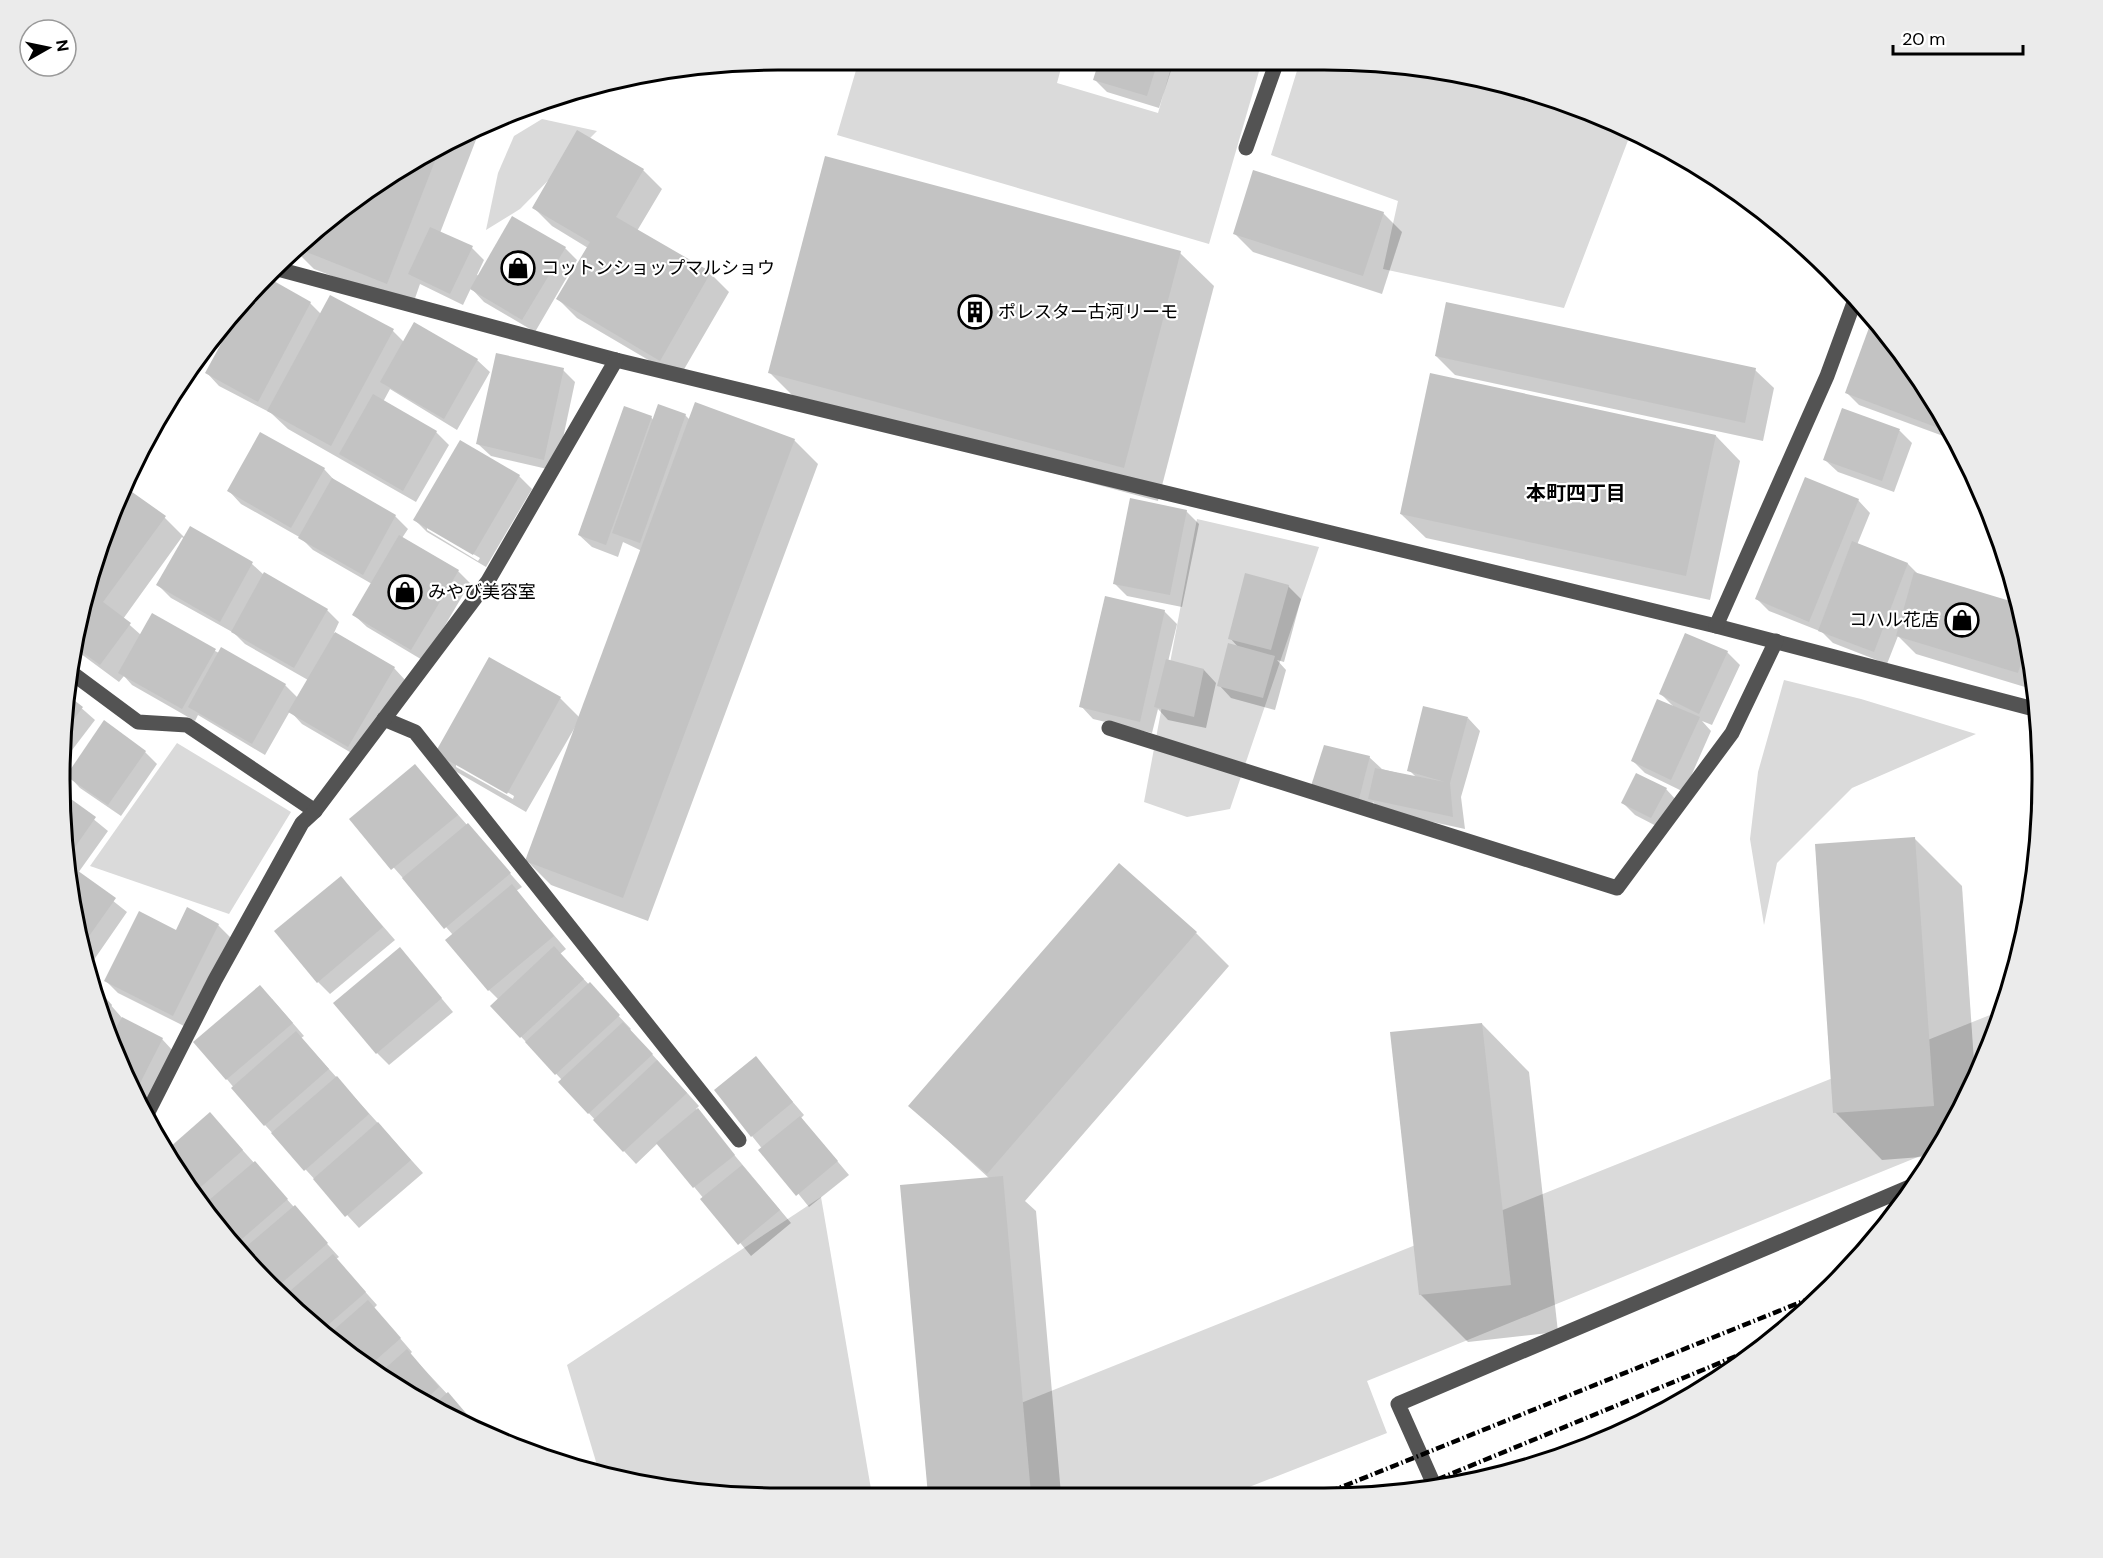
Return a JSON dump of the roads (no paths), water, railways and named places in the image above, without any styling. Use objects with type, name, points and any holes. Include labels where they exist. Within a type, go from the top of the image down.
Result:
[{"type":"street","points":[[1246,148],[1273,71]]},
{"type":"street","points":[[285,271],[616,360],[1716,626],[2028,707]]},
{"type":"street","points":[[1716,626],[1827,376],[1852,307]]},
{"type":"street","points":[[151,1106],[215,980],[302,824],[315,811],[488,581],[616,360]]},
{"type":"street","points":[[1109,728],[1617,888],[1732,733],[1776,642]]},
{"type":"street","points":[[79,677],[138,722],[187,725],[315,811]]},
{"type":"street","points":[[384,719],[415,732],[739,1140]]},
{"type":"street","points":[[1431,1479],[1398,1404],[1900,1191]]},
{"type":"railway","points":[[1341,1487],[1802,1302]]},
{"type":"railway","points":[[1444,1477],[1732,1358]]},
{"type":"place","name":"コットンショップマルショウ","points":[[518,268]]},
{"type":"place","name":"ポレスター古河リーモ","points":[[975,312]]},
{"type":"place","name":"みやび美容室","points":[[405,592]]},
{"type":"place","name":"コハル花店","points":[[1962,620]]},
{"type":"district","name":"本町四丁目","points":[[1576,493]]}]
